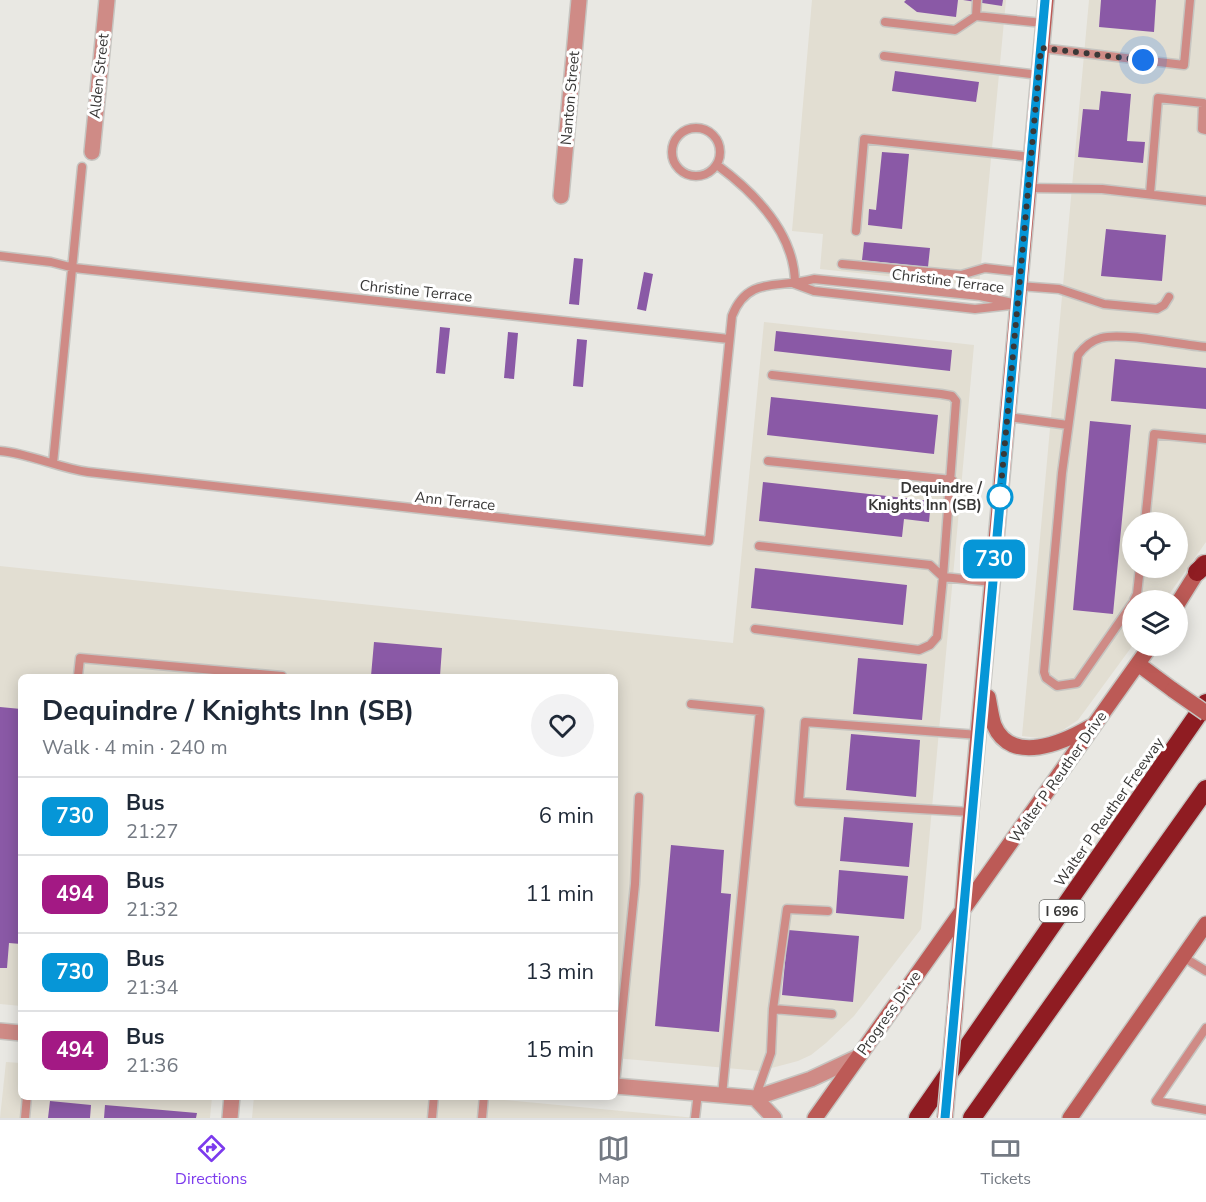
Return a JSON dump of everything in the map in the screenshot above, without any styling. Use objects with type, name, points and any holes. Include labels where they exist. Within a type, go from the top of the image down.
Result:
[{"type":"highway","name":"Walter P Reuther Freeway","points":[[918,1118],[1206,703]]},
{"type":"highway","name":"I 696","points":[[972,1118],[1206,789]]},
{"type":"main road","points":[[945,1118],[1046,0]]},
{"type":"main road","points":[[1187,590],[1203,565]]},
{"type":"main road","name":"Walter P Reuther Drive","points":[[964,908],[1143,656]]},
{"type":"main road","points":[[1138,664],[1206,713]]},
{"type":"main road","points":[[984,682],[994,726],[1006,740],[1018,745],[1040,748],[1051,746],[1095,724]]},
{"type":"main road","name":"Progress Drive","points":[[815,1118],[964,908]]},
{"type":"main road","points":[[1070,1118],[1206,924]]},
{"type":"street","name":"Alden Street","points":[[92,152],[107,0]]},
{"type":"street","name":"Nanton Street","points":[[561,196],[579,0]]},
{"type":"street","points":[[0,1031],[18,1033]]},
{"type":"street","points":[[618,1085],[755,1098],[811,1079],[858,1057]]},
{"type":"street","points":[[755,1098],[774,1118]]},
{"type":"street","points":[[230,1118],[232,1100]]},
{"type":"lane","points":[[976,16],[977,0]]},
{"type":"lane","points":[[1041,48],[1184,65],[1190,0]]},
{"type":"lane","points":[[885,22],[954,30],[976,16],[1043,23]]},
{"type":"lane","points":[[884,56],[1039,75]]},
{"type":"lane","points":[[1150,194],[1158,98],[1203,103],[1202,129],[1206,130]]},
{"type":"lane","points":[[688,129],[703,129],[710,132],[721,151],[717,165],[703,175],[687,174],[680,170],[672,155],[676,138],[688,129]]},
{"type":"lane","points":[[856,231],[864,139],[1031,157]]},
{"type":"lane","points":[[717,165],[742,183],[777,225],[794,261],[795,284]]},
{"type":"lane","points":[[53,463],[74,268],[82,167]]},
{"type":"lane","points":[[1029,188],[1101,189],[1206,201]]},
{"type":"lane","name":"Christine Terrace","points":[[0,256],[51,262],[74,268],[729,339],[732,316],[743,296],[760,286],[795,284],[814,279],[980,296],[1018,304]]},
{"type":"lane","points":[[842,264],[961,275],[985,268],[1104,304],[1157,309],[1164,305],[1169,297]]},
{"type":"lane","name":"Christine Terrace","points":[[795,284],[814,291],[975,309],[1018,304]]},
{"type":"lane","points":[[1122,618],[1077,683],[1058,686],[1046,678],[1044,672],[1068,425],[1078,355],[1086,345],[1101,338],[1119,336],[1206,347]]},
{"type":"lane","name":"Ann Terrace","points":[[0,451],[24,453],[76,470],[340,502],[709,541],[729,339]]},
{"type":"lane","points":[[754,628],[919,650],[930,645],[937,637],[958,409],[952,396],[772,375]]},
{"type":"lane","points":[[1008,417],[1068,425]]},
{"type":"lane","points":[[1145,512],[1154,434],[1206,439]]},
{"type":"lane","points":[[768,461],[952,480]]},
{"type":"lane","points":[[759,546],[930,566],[943,577],[992,582]]},
{"type":"lane","points":[[78,674],[80,658],[260,674]]},
{"type":"lane","points":[[692,704],[760,711],[722,1095]]},
{"type":"lane","points":[[971,812],[798,802],[805,722],[980,735]]},
{"type":"lane","points":[[618,1055],[635,884],[639,797]]},
{"type":"lane","points":[[755,1098],[771,1053],[773,1009],[787,909],[828,911]]},
{"type":"lane","points":[[1183,957],[1206,971]]},
{"type":"lane","points":[[773,1009],[832,1014]]},
{"type":"lane","points":[[1206,1028],[1156,1101],[1206,1110]]},
{"type":"lane","points":[[695,1118],[698,1093]]},
{"type":"lane","points":[[25,1118],[27,1100]]},
{"type":"lane","points":[[432,1118],[434,1100]]},
{"type":"lane","points":[[482,1118],[484,1100]]},
{"type":"shaded area","points":[[812,0],[1006,0],[979,286],[820,269],[823,234],[792,231]]},
{"type":"shaded area","points":[[1089,0],[1206,0],[1206,542],[1188,567],[1188,512],[1122,512],[1122,578],[1181,578],[1172,590],[1122,590],[1122,656],[1125,656],[1078,720],[1060,732],[1039,738],[1022,736]]},
{"type":"shaded area","points":[[764,322],[974,345],[921,929],[854,1016],[811,1055],[798,1061],[760,1071],[618,1058],[618,674],[18,674],[18,1006],[0,1004],[0,566],[733,643]]},
{"type":"shaded area","points":[[6,1062],[18,1063],[18,1100],[212,1100],[210,1118],[0,1118]]},
{"type":"shaded area","points":[[254,1100],[505,1100],[696,1118],[252,1118]]},
{"type":"building","points":[[906,0],[958,0],[956,17],[917,12],[904,2]]},
{"type":"building","points":[[963,0],[1003,0],[1002,6]]},
{"type":"building","points":[[1101,0],[1156,0],[1154,32],[1099,27]]},
{"type":"building","points":[[895,71],[979,82],[976,102],[892,91]]},
{"type":"building","points":[[1101,91],[1131,94],[1127,141],[1145,142],[1143,163],[1078,157],[1083,109],[1099,110]]},
{"type":"building","points":[[882,152],[909,154],[902,229],[868,225],[869,209],[876,210]]},
{"type":"building","points":[[1106,229],[1166,235],[1162,281],[1101,276]]},
{"type":"building","points":[[864,242],[930,248],[928,267],[862,260]]},
{"type":"building","points":[[574,258],[583,259],[579,305],[569,304]]},
{"type":"building","points":[[644,272],[653,274],[646,311],[637,309]]},
{"type":"building","points":[[440,327],[450,328],[445,374],[436,373]]},
{"type":"building","points":[[776,331],[952,350],[950,371],[774,351]]},
{"type":"building","points":[[508,332],[518,333],[514,379],[504,378]]},
{"type":"building","points":[[577,339],[587,340],[583,387],[573,386]]},
{"type":"building","points":[[1115,359],[1206,368],[1206,409],[1111,401]]},
{"type":"building","points":[[771,397],[938,415],[934,454],[767,435]]},
{"type":"building","points":[[1090,421],[1131,425],[1113,614],[1073,610]]},
{"type":"building","points":[[763,482],[931,501],[929,522],[904,519],[902,537],[759,521]]},
{"type":"building","points":[[755,568],[907,585],[903,625],[751,608]]},
{"type":"building","points":[[374,642],[442,648],[440,674],[371,674]]},
{"type":"building","points":[[858,658],[927,664],[922,720],[853,714]]},
{"type":"building","points":[[0,707],[18,709],[18,944],[9,943],[7,968],[0,968]]},
{"type":"building","points":[[851,734],[920,740],[916,797],[846,790]]},
{"type":"building","points":[[844,817],[913,823],[909,867],[840,861]]},
{"type":"building","points":[[671,845],[724,850],[721,893],[731,894],[719,1032],[655,1026]]},
{"type":"building","points":[[839,870],[908,876],[904,919],[836,913]]},
{"type":"building","points":[[788,930],[859,936],[853,1002],[782,995]]},
{"type":"building","points":[[50,1101],[91,1105],[90,1118],[48,1118]]},
{"type":"building","points":[[105,1105],[197,1113],[196,1118],[104,1118]]},
{"type":"bus line","name":"730","points":[[945,1118],[1045,0]]},
{"type":"place","name":"Dequindre / Knights Inn (SB)","points":[[1000,497]]},
{"type":"route","points":[[1000,497],[1041,48],[1143,60]]}]
